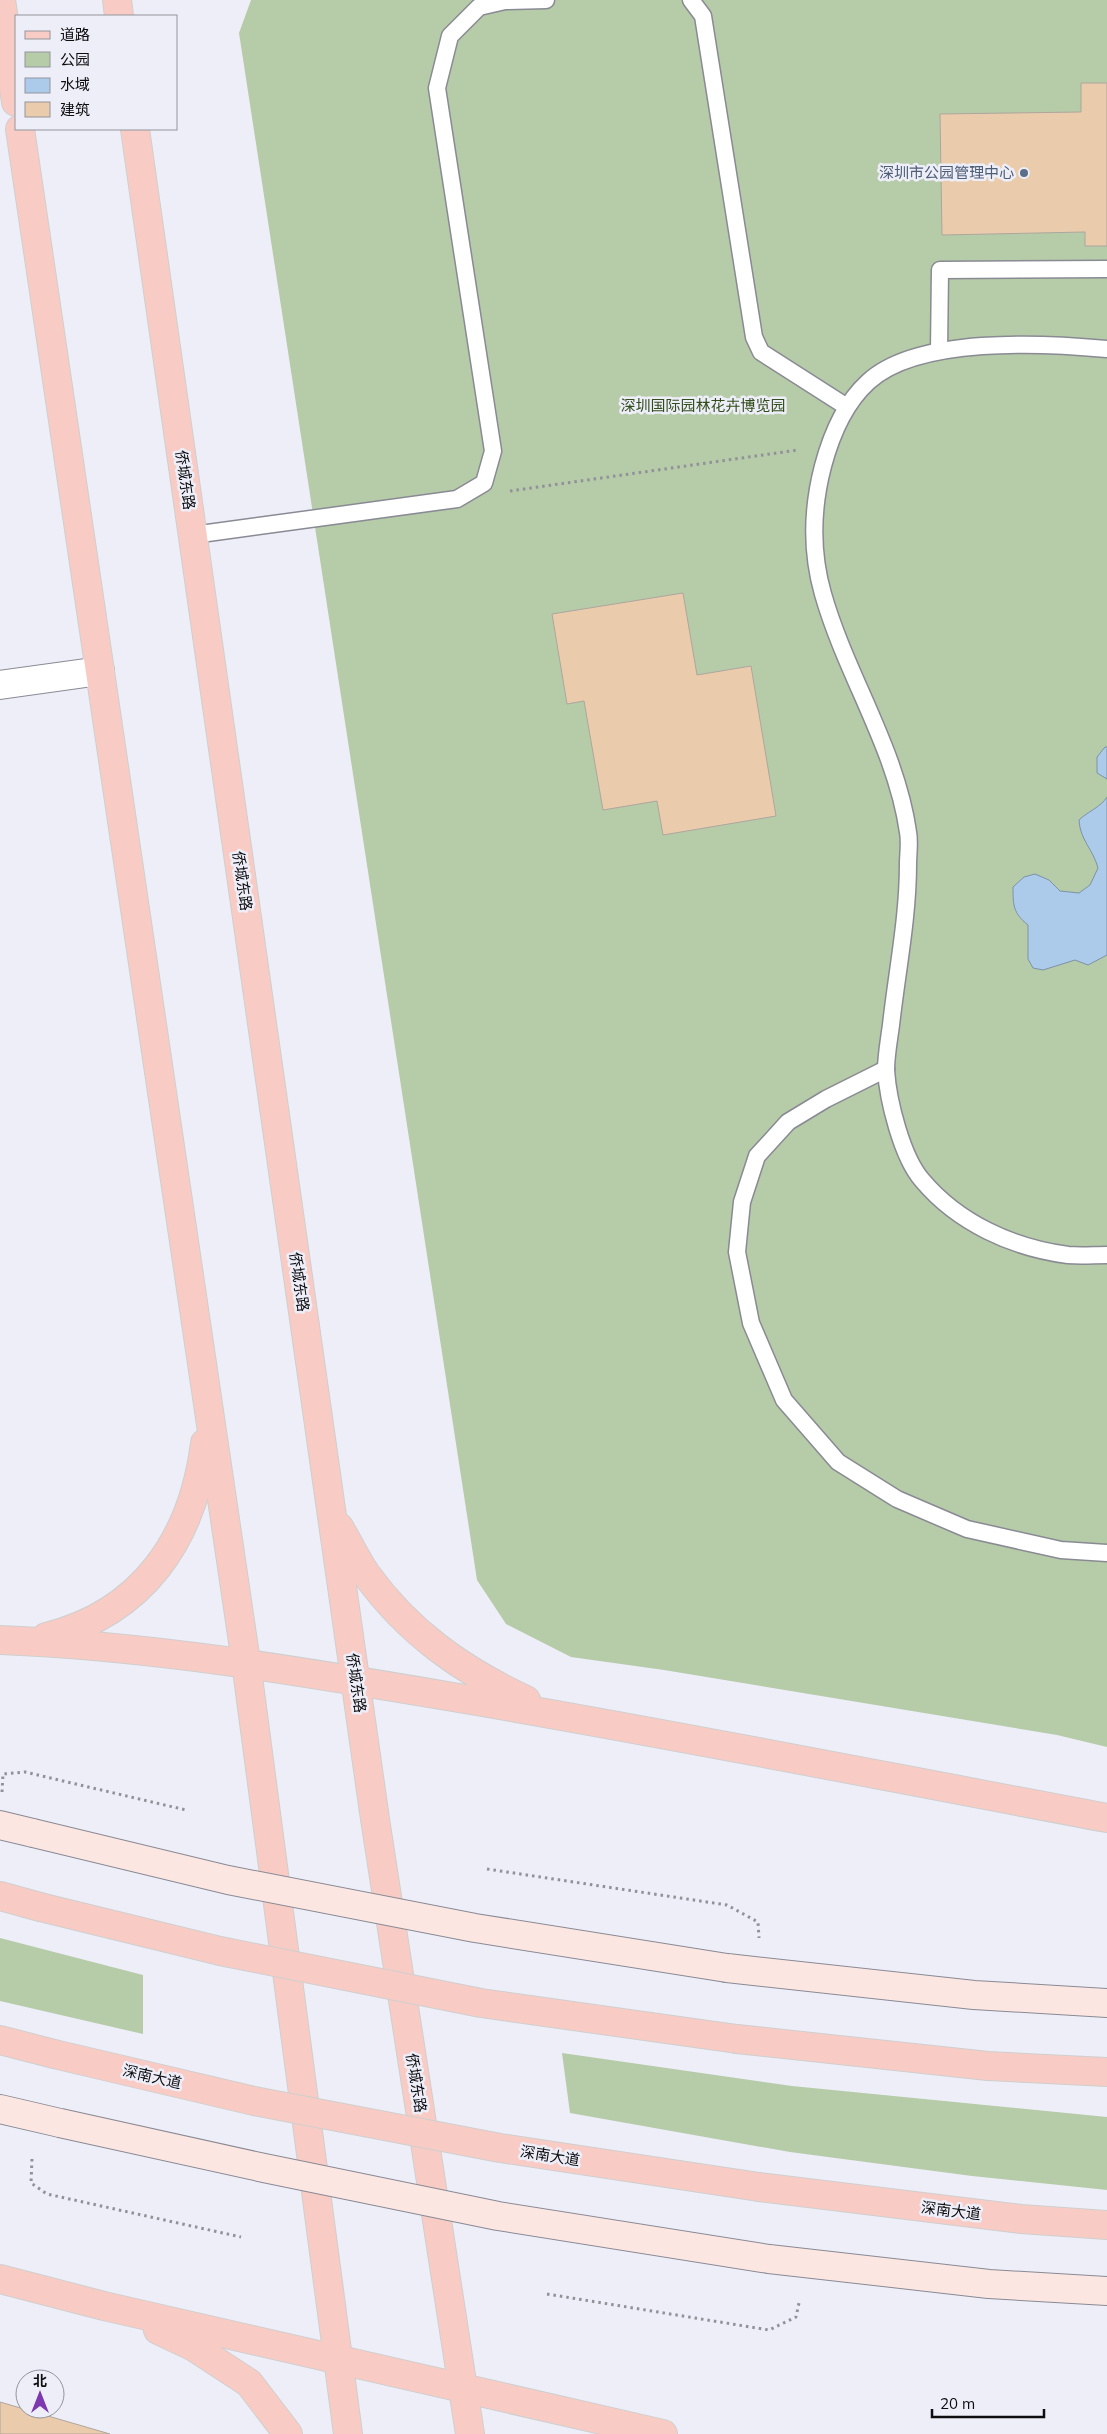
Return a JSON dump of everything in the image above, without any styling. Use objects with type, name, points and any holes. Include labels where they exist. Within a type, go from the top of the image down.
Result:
[{"type":"main road","points":[[1,0],[15,95]]},
{"type":"main road","points":[[117,0],[119,15]]},
{"type":"main road","points":[[20,130],[246,1662],[348,2434]]},
{"type":"main road","name":"侨城东路","points":[[135,130],[332,1516],[470,2434]]},
{"type":"main road","points":[[30,1641],[72,1631],[105,1615],[143,1584],[167,1554],[188,1516],[201,1472],[209,1412]]},
{"type":"main road","points":[[332,1516],[366,1573],[404,1618],[443,1654],[492,1684],[561,1716]]},
{"type":"main road","points":[[0,1640],[147,1651],[246,1662],[561,1716],[1107,1818]]},
{"type":"main road","points":[[0,1825],[228,1880],[475,1928],[727,1968],[974,1995],[1107,2003]]},
{"type":"main road","points":[[0,1896],[220,1951],[482,2003],[737,2040],[988,2066],[1107,2072]]},
{"type":"main road","name":"深南大道","points":[[0,2040],[254,2101],[500,2148],[759,2187],[1021,2219],[1107,2224]]},
{"type":"main road","points":[[0,2109],[264,2168],[498,2216],[768,2259],[989,2284],[1107,2291]]},
{"type":"main road","points":[[0,2280],[104,2306],[663,2434]]},
{"type":"main road","points":[[104,2306],[194,2347],[249,2383],[288,2434]]},
{"type":"street","points":[[0,685],[100,671]]},
{"type":"lane","points":[[193,535],[457,499],[484,483],[493,451],[437,88],[450,36],[479,7],[505,1],[546,0]]},
{"type":"lane","points":[[691,0],[703,16],[754,337],[761,352],[847,407]]},
{"type":"lane","points":[[939,351],[940,270],[1107,269]]},
{"type":"lane","points":[[1107,349],[1074,346],[1004,345],[939,351],[896,364],[869,381],[847,407],[829,446],[817,491],[813,539],[822,593],[891,765],[908,833],[908,901],[896,980],[886,1070],[896,1128],[919,1178],[954,1212],[1008,1241],[1068,1255],[1107,1255]]},
{"type":"lane","points":[[886,1070],[826,1099],[788,1122],[758,1156],[742,1202],[737,1252],[751,1323],[784,1400],[838,1462],[897,1499],[967,1529],[1061,1550],[1107,1553]]},
{"type":"path","points":[[457,499],[829,446]]},
{"type":"path","points":[[1,1795],[3,1774],[24,1772],[186,1810]]},
{"type":"path","points":[[487,1869],[727,1905],[758,1922],[759,1943]]},
{"type":"path","points":[[32,2159],[31,2183],[47,2194],[241,2237]]},
{"type":"path","points":[[547,2294],[769,2330],[796,2317],[799,2303]]},
{"type":"green space","name":"深圳国际园林花卉博览园","points":[[251,0],[1107,0],[1107,1747],[1057,1735],[664,1670],[571,1657],[506,1624],[477,1580],[239,33]]},
{"type":"green space","points":[[0,1938],[143,1975],[143,2034],[0,2001]]},
{"type":"green space","points":[[562,2053],[792,2086],[1107,2117],[1107,2190],[972,2176],[790,2152],[570,2113]]},
{"type":"water","points":[[1107,747],[1107,779],[1097,773],[1097,757]]},
{"type":"water","points":[[1107,797],[1107,955],[1088,965],[1075,960],[1043,970],[1033,968],[1028,959],[1028,925],[1019,917],[1015,908],[1013,887],[1024,877],[1035,874],[1049,880],[1060,891],[1079,893],[1090,885],[1098,868],[1084,839],[1079,820],[1101,804]]},
{"type":"building","name":"深圳市公园管理中心","points":[[1081,83],[1107,83],[1107,246],[1085,246],[1085,232],[942,235],[940,114],[1081,112]]},
{"type":"building","points":[[683,593],[697,675],[751,666],[776,816],[663,835],[657,801],[603,810],[584,701],[567,704],[552,614]]},
{"type":"building","points":[[0,2402],[15,2406],[15,2419],[58,2419],[110,2434],[0,2434]]},
{"type":"place","name":"深圳市公园管理中心","points":[[1024,173]]}]
